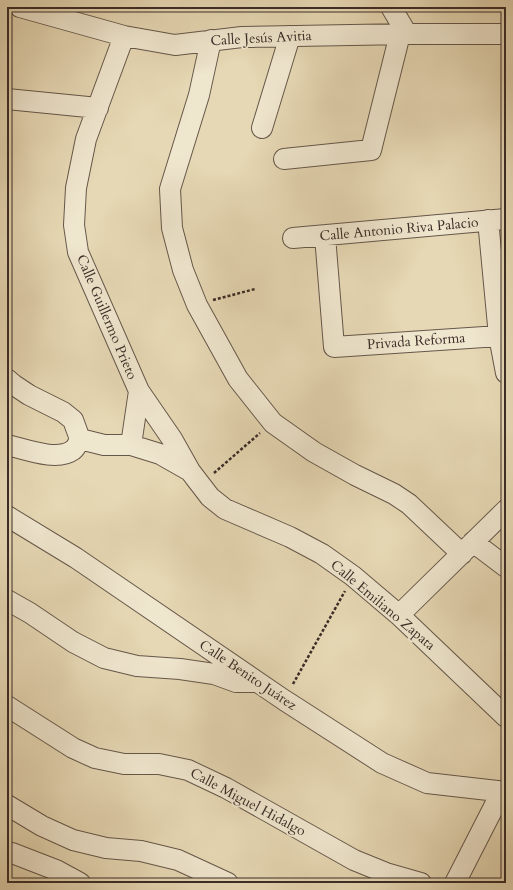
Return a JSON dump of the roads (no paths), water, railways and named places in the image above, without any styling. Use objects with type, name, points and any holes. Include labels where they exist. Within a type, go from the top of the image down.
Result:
[{"type":"street","name":"Calle Jesús Avitia","points":[[20,7],[124,36],[175,45],[242,37],[506,34]]},
{"type":"street","points":[[284,159],[371,150],[403,34],[391,7]]},
{"type":"street","name":"Calle Guillermo Prieto","points":[[124,36],[86,139],[76,188],[74,225],[78,252],[139,391],[172,439],[195,478]]},
{"type":"street","points":[[262,128],[290,36]]},
{"type":"street","points":[[211,40],[199,95],[170,189],[172,228],[183,270],[197,305],[238,379],[273,423],[314,452],[355,475],[394,494],[468,548],[506,567]]},
{"type":"street","points":[[7,99],[98,108]]},
{"type":"street","points":[[497,219],[498,336],[506,373]]},
{"type":"street","name":"Calle Antonio Riva Palacio","points":[[292,238],[497,219]]},
{"type":"street","name":"Privada Reforma","points":[[325,236],[334,347],[498,336]]},
{"type":"street","points":[[7,379],[29,395],[63,412],[73,420],[80,440],[74,450],[61,455],[43,454],[7,445]]},
{"type":"street","points":[[131,445],[139,391]]},
{"type":"street","name":"Calle Emiliano Zapata","points":[[80,440],[104,445],[131,445],[160,454],[195,478],[210,497],[225,509],[290,537],[322,554],[352,576],[399,615],[506,716]]},
{"type":"street","points":[[399,615],[506,510]]},
{"type":"street","name":"Calle Benito Juárez","points":[[7,516],[76,558],[284,700],[382,764],[427,782],[504,791]]},
{"type":"street","points":[[7,600],[30,613],[73,642],[104,658],[137,666],[180,669],[214,674],[236,682],[258,682]]},
{"type":"street","name":"Calle Miguel Hidalgo","points":[[7,706],[72,748],[96,758],[124,764],[159,764],[188,770],[226,788],[354,860],[386,873],[421,883]]},
{"type":"street","points":[[455,883],[504,791]]},
{"type":"street","points":[[7,805],[42,826],[73,840],[106,848],[141,851],[178,860],[228,883]]},
{"type":"street","points":[[12,854],[56,870],[80,883]]}]
